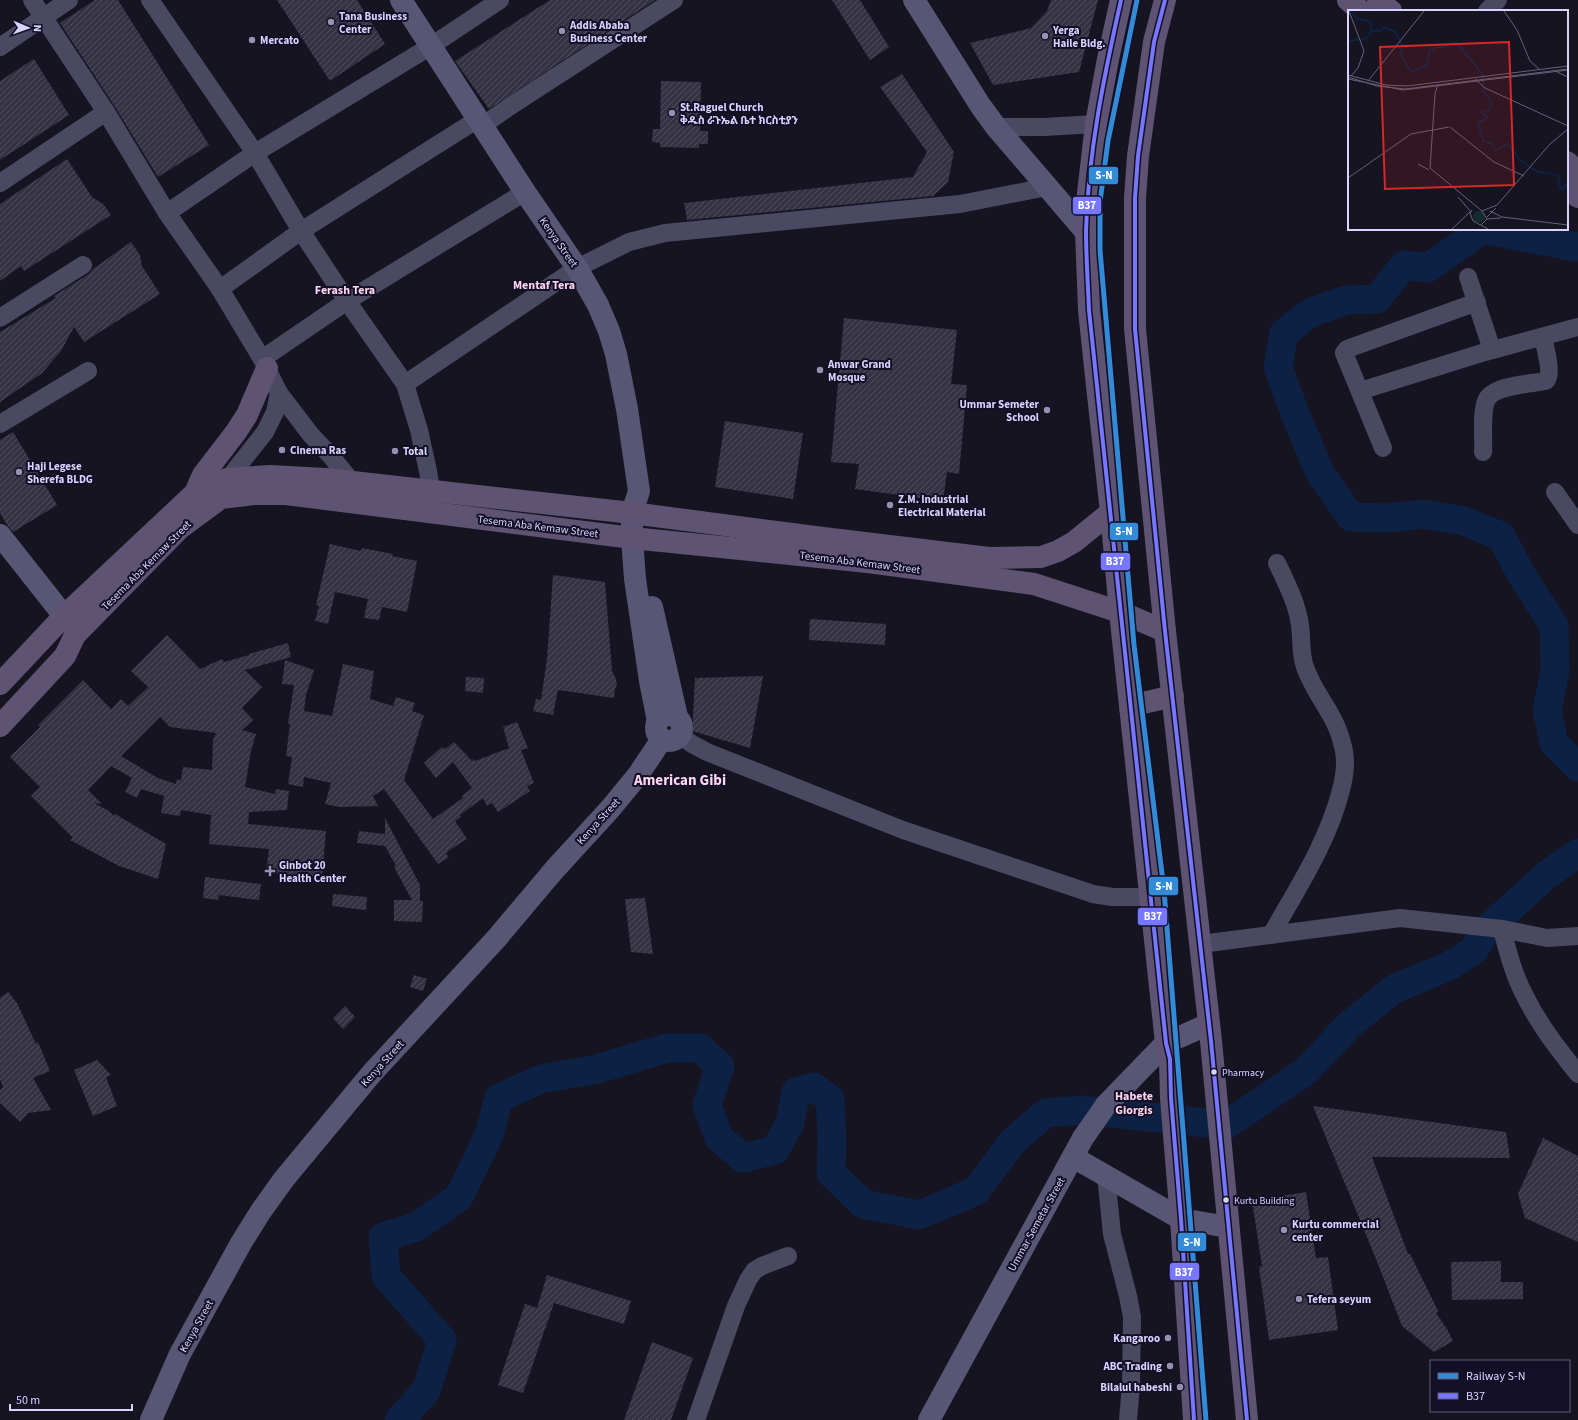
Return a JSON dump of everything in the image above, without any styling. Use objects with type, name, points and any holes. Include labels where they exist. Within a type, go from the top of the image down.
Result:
[{"type":"main road","name":"Kenya Street","points":[[151,1420],[180,1354],[260,1211],[284,1179],[372,1073],[496,939],[555,869],[610,809],[638,775],[669,728],[647,568],[638,539],[638,491],[627,409],[616,354],[598,305],[577,268],[525,192],[401,0]]},
{"type":"main road","points":[[914,0],[996,127],[1086,232]]},
{"type":"main road","points":[[1121,0],[1096,124],[1088,193],[1086,232],[1089,310],[1166,1043],[1170,1059],[1171,1098],[1181,1219],[1194,1420]]},
{"type":"main road","points":[[1165,0],[1154,42],[1138,156],[1135,198],[1135,329],[1165,630],[1218,1108],[1247,1420]]},
{"type":"main road","points":[[1348,0],[1360,10]]},
{"type":"main road","points":[[1378,0],[1390,10]]},
{"type":"main road","points":[[1568,163],[1578,172]]},
{"type":"main road","points":[[1568,189],[1578,197]]},
{"type":"main road","points":[[195,494],[203,475],[247,415],[264,364]]},
{"type":"main road","name":"Tesema Aba Kemaw Street","points":[[0,726],[65,656],[75,635],[180,528],[224,489],[270,476],[326,479],[431,490],[638,514],[989,558],[1041,557],[1058,551],[1074,542],[1111,512]]},
{"type":"main road","name":"Tesema Aba Kemaw Street","points":[[0,684],[64,616],[195,494],[216,482],[224,489],[254,494],[286,494],[638,539],[868,562],[1034,584],[1120,612],[1165,630]]},
{"type":"main road","points":[[0,535],[64,616]]},
{"type":"main road","points":[[1130,706],[1173,696]]},
{"type":"main road","points":[[1166,1043],[1209,1024]]},
{"type":"main road","name":"Ummar Semetar Street","points":[[929,1420],[1083,1138],[1106,1105],[1166,1043]]},
{"type":"main road","points":[[1073,1157],[1181,1219],[1228,1227]]},
{"type":"street","points":[[32,0],[106,112],[167,213],[220,289],[264,364],[279,393],[311,435],[341,467],[352,482]]},
{"type":"street","points":[[0,47],[69,0]]},
{"type":"street","points":[[150,0],[255,153],[301,231],[404,384],[419,430],[428,471],[431,490],[428,512]]},
{"type":"street","points":[[167,213],[255,153],[431,46],[500,0]]},
{"type":"street","points":[[220,289],[301,231],[515,103],[674,0]]},
{"type":"street","points":[[1488,10],[1498,0]]},
{"type":"street","points":[[0,183],[106,112]]},
{"type":"street","points":[[996,127],[1044,127],[1096,124]]},
{"type":"street","points":[[404,384],[577,268],[629,242],[665,233],[960,204],[1047,187]]},
{"type":"street","points":[[264,364],[347,301],[525,192]]},
{"type":"street","points":[[0,318],[83,265]]},
{"type":"street","points":[[1468,277],[1492,350]]},
{"type":"street","points":[[1383,448],[1344,355],[1345,351],[1477,302]]},
{"type":"street","points":[[1360,391],[1492,350],[1578,327]]},
{"type":"street","points":[[1483,452],[1484,410],[1485,402],[1488,396],[1503,388],[1546,381],[1548,379],[1550,373],[1543,336]]},
{"type":"street","points":[[0,424],[88,371]]},
{"type":"street","points":[[224,489],[265,432],[275,412],[279,393]]},
{"type":"street","points":[[1555,492],[1578,525]]},
{"type":"street","points":[[1272,935],[1312,862],[1328,829],[1338,802],[1345,764],[1342,743],[1336,723],[1310,683],[1304,665],[1300,625],[1296,607],[1278,562]]},
{"type":"street","points":[[64,616],[75,635]]},
{"type":"street","points":[[669,728],[692,744],[707,752],[903,830],[1093,894],[1112,897],[1151,897]]},
{"type":"street","points":[[1201,944],[1400,918],[1502,929],[1547,938],[1578,936]]},
{"type":"street","points":[[1502,929],[1511,962],[1526,998],[1541,1024],[1578,1074]]},
{"type":"street","points":[[1106,1176],[1112,1234],[1132,1317],[1132,1385],[1128,1420]]},
{"type":"street","points":[[696,1420],[736,1306],[748,1280],[754,1272],[762,1266],[788,1256]]},
{"type":"building","points":[[95,0],[118,0],[209,145],[158,177],[115,107],[60,23]]},
{"type":"building","name":"Tana Business Center","points":[[277,0],[357,0],[385,44],[330,81]]},
{"type":"building","name":"Addis Ababa Business Center","points":[[550,0],[655,0],[489,109],[455,61]]},
{"type":"building","points":[[832,0],[860,0],[889,47],[870,60]]},
{"type":"building","name":"Yerga Haile Bldg.","points":[[1051,0],[1098,0],[1079,72],[993,85],[970,43],[1031,28],[1047,11]]},
{"type":"building","points":[[34,59],[69,115],[0,160],[0,81]]},
{"type":"building","points":[[902,74],[954,152],[948,182],[933,196],[687,220],[684,203],[913,177],[927,152],[880,87]]},
{"type":"building","points":[[661,81],[701,82],[700,131],[708,131],[708,144],[699,144],[699,148],[660,147],[660,143],[652,142],[653,129],[660,129]]},
{"type":"building","points":[[67,159],[92,197],[103,204],[111,215],[24,271],[21,266],[0,281],[0,204]]},
{"type":"building","points":[[131,242],[140,255],[142,266],[160,294],[84,342],[74,327],[61,351],[42,373],[0,402],[0,332],[56,298],[54,296],[89,274],[93,269]]},
{"type":"building","points":[[844,318],[957,330],[951,384],[967,385],[959,474],[947,472],[943,501],[855,489],[859,464],[831,462]]},
{"type":"building","points":[[725,421],[803,433],[793,499],[715,487]]},
{"type":"building","name":"Haji Legese Sherefa BLDG","points":[[13,432],[57,505],[13,532],[0,513],[0,440]]},
{"type":"building","points":[[330,544],[361,551],[362,548],[393,554],[392,556],[417,561],[407,612],[382,607],[379,620],[364,618],[368,599],[335,592],[328,624],[315,621],[319,606],[316,605]]},
{"type":"building","points":[[553,575],[605,582],[612,671],[617,685],[615,688],[614,698],[558,690],[553,715],[533,711],[536,699],[541,700],[547,659]]},
{"type":"building","points":[[810,619],[886,624],[885,645],[809,640]]},
{"type":"building","points":[[167,635],[200,669],[222,659],[224,662],[288,643],[291,657],[245,670],[262,687],[242,708],[253,720],[242,730],[256,734],[251,751],[245,787],[275,794],[276,789],[289,791],[287,810],[249,812],[248,824],[326,831],[322,878],[266,873],[269,849],[209,844],[211,815],[181,810],[180,816],[161,813],[164,796],[141,789],[137,798],[125,792],[132,778],[111,766],[88,790],[102,804],[94,803],[109,811],[114,816],[115,814],[166,844],[158,879],[119,866],[70,840],[73,838],[31,796],[40,787],[10,757],[40,727],[38,725],[83,680],[111,709],[121,699],[128,706],[148,687],[131,671]],"holes":[[[160,717],[170,727],[216,733],[213,740],[212,770],[183,767],[181,780],[177,779],[176,784],[158,778],[121,756]]]},
{"type":"building","points":[[285,660],[314,670],[306,695],[304,711],[332,716],[343,664],[374,671],[370,699],[393,706],[396,697],[415,703],[412,711],[424,715],[404,780],[433,819],[463,798],[462,796],[472,788],[453,762],[436,778],[424,763],[442,747],[445,749],[454,742],[472,761],[474,759],[475,761],[509,748],[503,727],[517,722],[528,748],[521,750],[534,783],[527,786],[530,791],[498,812],[492,803],[487,806],[483,798],[460,815],[461,817],[455,821],[467,839],[448,851],[446,854],[449,857],[438,864],[384,789],[373,796],[378,806],[340,807],[325,804],[331,783],[304,777],[303,787],[288,784],[292,757],[286,756],[290,724],[288,724],[294,685],[282,684]]},
{"type":"building","points":[[763,676],[750,748],[692,731],[695,678]]},
{"type":"building","points":[[466,677],[484,678],[483,693],[465,691]]},
{"type":"building","points":[[385,818],[420,885],[420,901],[423,901],[422,922],[394,921],[394,900],[412,900],[394,867],[396,866],[385,846],[357,843],[359,831],[385,834]]},
{"type":"building","points":[[205,877],[261,884],[259,900],[219,895],[218,900],[203,898]]},
{"type":"building","points":[[333,894],[367,897],[366,910],[332,906]]},
{"type":"building","points":[[645,898],[653,954],[631,952],[625,899]]},
{"type":"building","points":[[414,975],[427,979],[423,991],[410,987]]},
{"type":"building","points":[[8,992],[17,1003],[36,1044],[38,1042],[50,1071],[33,1078],[51,1110],[28,1113],[20,1122],[0,1103],[0,1090],[3,1087],[0,1080],[0,998]]},
{"type":"building","points":[[345,1006],[355,1017],[343,1029],[333,1018]]},
{"type":"building","points":[[97,1060],[111,1075],[106,1077],[117,1106],[93,1116],[74,1070]]},
{"type":"building","points":[[1313,1106],[1506,1132],[1510,1158],[1372,1157],[1408,1254],[1410,1254],[1438,1311],[1436,1313],[1453,1341],[1434,1352],[1402,1326]]},
{"type":"building","points":[[1543,1138],[1578,1156],[1578,1242],[1525,1218],[1518,1194]]},
{"type":"building","points":[[1306,1192],[1316,1258],[1328,1257],[1338,1330],[1269,1340],[1259,1267],[1262,1266],[1252,1201]]},
{"type":"building","points":[[1501,1261],[1501,1282],[1523,1282],[1523,1299],[1452,1300],[1451,1262]]},
{"type":"building","points":[[547,1275],[631,1301],[624,1324],[554,1303],[523,1393],[498,1385],[525,1304],[537,1308]]},
{"type":"building","points":[[652,1342],[693,1358],[671,1420],[624,1420]]},
{"type":"waterway","points":[[1482,230],[1428,268],[1404,265],[1377,299],[1346,300],[1310,313],[1284,333],[1278,367],[1296,416],[1320,473],[1351,517],[1389,518],[1423,514],[1464,521],[1501,536],[1520,572],[1554,626],[1555,671],[1547,710],[1554,743],[1578,767]]},
{"type":"waterway","points":[[1488,230],[1575,247],[1578,246]]},
{"type":"waterway","points":[[399,1420],[426,1391],[442,1340],[386,1276],[383,1237],[416,1227],[459,1197],[489,1135],[499,1098],[541,1079],[597,1069],[667,1048],[700,1048],[720,1066],[707,1105],[719,1138],[743,1158],[775,1150],[790,1123],[796,1092],[814,1087],[830,1099],[832,1138],[831,1173],[863,1204],[919,1215],[976,1191],[1012,1142],[1046,1113],[1081,1110],[1226,1125],[1306,1071],[1349,1025],[1394,989],[1449,966],[1473,951],[1488,928],[1548,874],[1578,853]]},
{"type":"rail line","name":"S-N","points":[[1137,0],[1108,141],[1100,202],[1100,250],[1134,645],[1164,890],[1206,1420]]},
{"type":"transit line","name":"B37","points":[[1121,0],[1103,86],[1093,144],[1087,202],[1086,231],[1089,310],[1166,1043],[1170,1059],[1171,1098],[1181,1219],[1194,1420]]},
{"type":"transit line","name":"B37","points":[[1165,0],[1154,42],[1138,156],[1135,198],[1135,329],[1165,631],[1211,1041],[1247,1420]]},
{"type":"place","name":"Tana Business Center","points":[[331,22]]},
{"type":"place","name":"Addis Ababa Business Center","points":[[562,31]]},
{"type":"place","name":"Yerga Haile Bldg.","points":[[1045,36]]},
{"type":"place","name":"Mercato","points":[[252,40]]},
{"type":"place","name":"St.Raguel Church ቅዱስ ራጉኤል ቤተ ክርስቲያን","points":[[672,113]]},
{"type":"place","name":"Anwar Grand Mosque","points":[[820,370]]},
{"type":"place","name":"Ummar Semeter School","points":[[1047,410]]},
{"type":"place","name":"Cinema Ras","points":[[282,450]]},
{"type":"place","name":"Total","points":[[395,451]]},
{"type":"place","name":"Haji Legese Sherefa BLDG","points":[[19,472]]},
{"type":"place","name":"Z.M. Industrial Electrical Material","points":[[890,505]]},
{"type":"place","name":"Ginbot 20 Health Center","points":[[270,871]]},
{"type":"place","name":"Pharmacy","points":[[1214,1072]]},
{"type":"place","name":"Kurtu Building","points":[[1226,1200]]},
{"type":"place","name":"Kurtu commercial center","points":[[1284,1230]]},
{"type":"place","name":"Tefera seyum","points":[[1299,1299]]},
{"type":"place","name":"Kangaroo","points":[[1168,1338]]},
{"type":"place","name":"ABC Trading","points":[[1170,1366]]},
{"type":"place","name":"Bilalul habeshi","points":[[1180,1387]]},
{"type":"district","name":"Mentaf Tera","points":[[544,285]]},
{"type":"district","name":"Ferash Tera","points":[[345,290]]},
{"type":"district","name":"American Gibi","points":[[680,780]]},
{"type":"district","name":"Habete Giorgis","points":[[1134,1103]]}]
